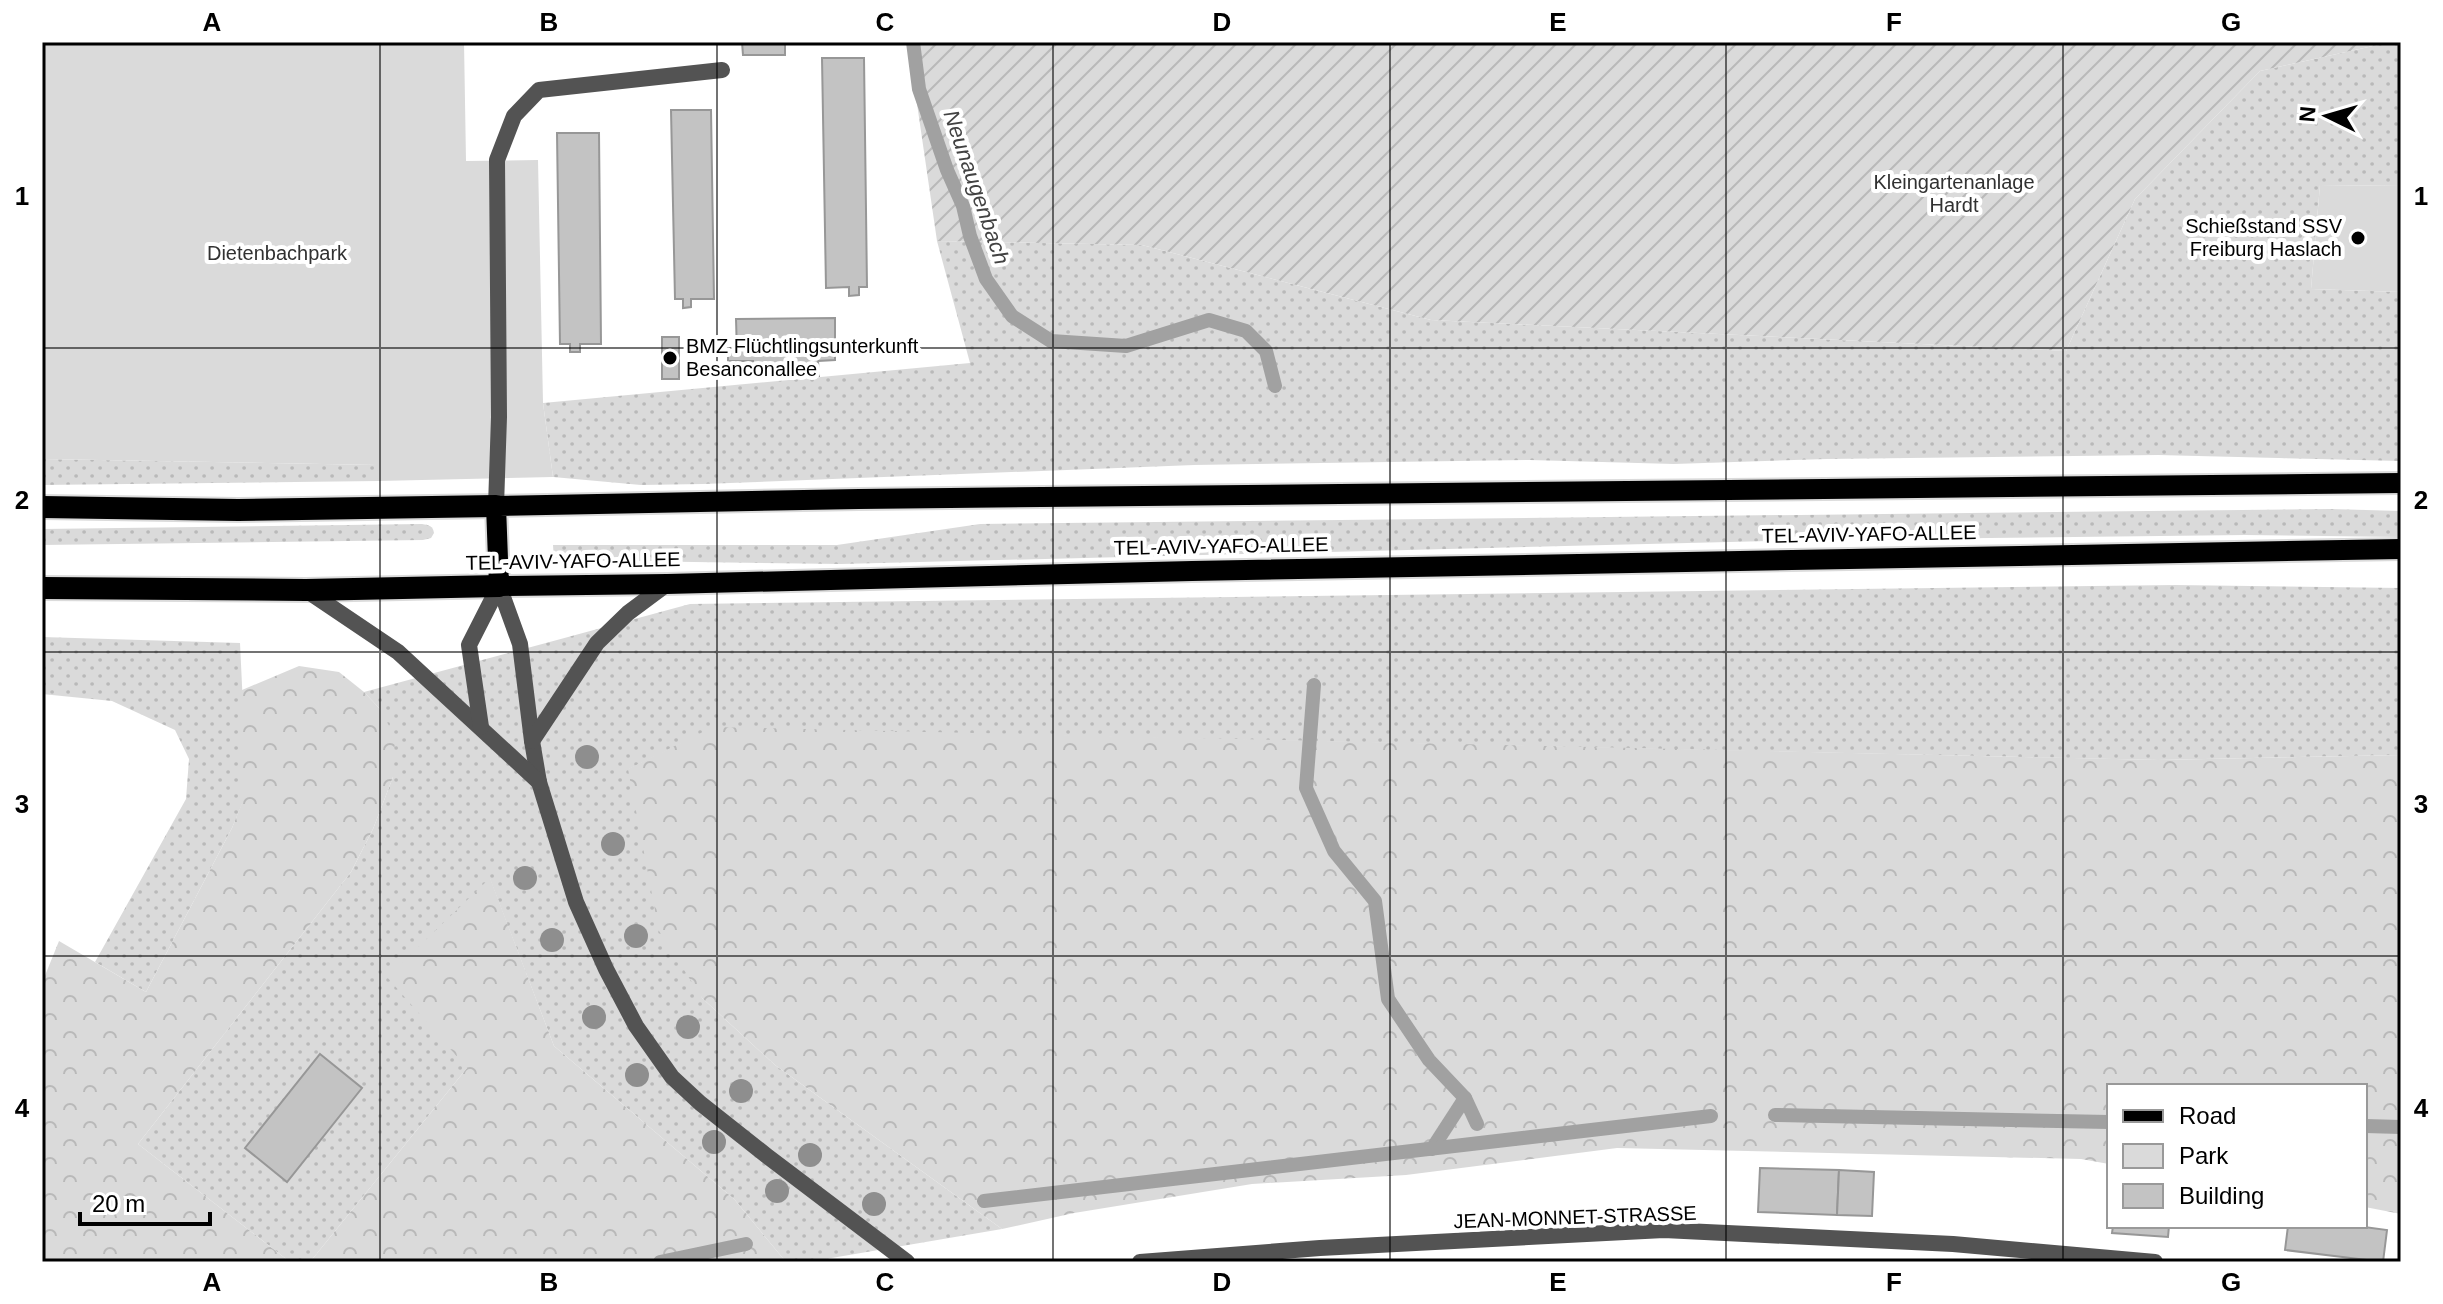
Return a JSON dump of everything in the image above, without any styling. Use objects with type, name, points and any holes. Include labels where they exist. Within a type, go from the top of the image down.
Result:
[{"type":"highway","points":[[42,507],[238,510],[496,506]]},
{"type":"highway","name":"TEL-AVIV-YAFO-ALLEE","points":[[42,588],[306,590],[499,586]]},
{"type":"main road","points":[[499,586],[496,506],[859,499],[2401,483]]},
{"type":"main road","name":"TEL-AVIV-YAFO-ALLEE","points":[[499,586],[2401,549]]},
{"type":"street","points":[[496,506],[499,417],[497,160],[514,116],[539,90],[722,70]]},
{"type":"street","points":[[532,741],[597,643],[628,613],[667,584]]},
{"type":"street","points":[[481,727],[469,645],[499,586]]},
{"type":"street","points":[[499,586],[520,644],[539,782],[576,902],[636,1026],[672,1077],[767,1156],[907,1262]]},
{"type":"street","points":[[306,590],[398,652],[539,782]]},
{"type":"street","name":"JEAN-MONNET-STRASSE","points":[[1140,1262],[1320,1248],[1664,1230],[1953,1244],[2155,1262]]},
{"type":"green space","name":"Dietenbachpark","points":[[42,42],[464,42],[466,161],[538,160],[543,403],[553,477],[378,481],[377,465],[42,459]]},
{"type":"green space","name":"Kleingartenanlage Hardt","points":[[908,42],[2391,42],[2260,71],[2135,199],[2066,351],[1431,320],[1142,245],[937,241]]},
{"type":"green space","points":[[2401,42],[2401,186],[2320,185],[2311,289],[2401,292],[2401,461],[2158,455],[1674,464],[1530,460],[1194,465],[641,485],[553,477],[543,403],[970,363],[937,241],[1142,245],[1431,320],[2066,351],[2135,199],[2260,71]]},
{"type":"green space","name":"Schießstand SSV Freiburg Haslach","points":[[2320,185],[2401,186],[2401,292],[2311,289]]},
{"type":"green space","points":[[42,459],[378,465],[378,481],[42,485]]},
{"type":"green space","points":[[2330,509],[2401,511],[2401,537],[2245,535],[1811,540],[841,564],[554,560],[553,545],[837,545],[980,524]]},
{"type":"green space","points":[[422,524],[433,529],[431,538],[42,545],[42,529]]},
{"type":"green space","points":[[2175,585],[2401,588],[2401,755],[2158,760],[713,728],[629,769],[702,998],[775,1065],[1002,1229],[808,1262],[786,1262],[734,1199],[554,1046],[490,879],[467,1068],[310,1262],[290,1262],[138,1144],[351,872],[373,829],[393,777],[380,709],[364,692],[690,604]]},
{"type":"green space","points":[[42,637],[240,643],[242,804],[146,992],[95,962],[186,799],[189,759],[175,730],[112,701],[42,694]]},
{"type":"green space","points":[[299,666],[339,672],[380,709],[395,737],[393,777],[373,829],[351,872],[138,1144],[290,1262],[42,1262],[42,983],[59,941],[146,992],[232,828],[242,803],[242,690]]},
{"type":"green space","points":[[713,727],[2158,760],[2401,755],[2401,1214],[2367,1207],[2367,1084],[2107,1084],[2107,1164],[2081,1159],[1617,1148],[1406,1175],[1252,1184],[1074,1213],[1002,1229],[775,1065],[702,998],[659,931],[628,769]]},
{"type":"green space","points":[[490,878],[554,1046],[734,1199],[786,1262],[310,1262],[467,1068],[387,977]]},
{"type":"building","points":[[742,42],[785,42],[785,55],[743,55]]},
{"type":"building","points":[[822,58],[864,58],[867,287],[859,287],[859,295],[849,296],[849,287],[826,288]]},
{"type":"building","points":[[671,110],[711,110],[714,299],[691,299],[691,307],[683,308],[683,299],[675,299]]},
{"type":"building","points":[[557,133],[599,133],[601,344],[580,344],[580,352],[570,352],[570,344],[560,344]]},
{"type":"building","points":[[835,318],[835,360],[818,361],[819,376],[753,377],[753,361],[728,361],[728,354],[737,354],[736,319]]},
{"type":"building","name":"BMZ Flüchtlingsunterkunft Besanconallee","points":[[662,337],[679,337],[679,379],[662,379]]},
{"type":"building","points":[[320,1054],[362,1088],[287,1182],[245,1148]]},
{"type":"building","points":[[1760,1168],[1839,1170],[1837,1215],[1758,1212]]},
{"type":"building","points":[[1839,1170],[1874,1172],[1872,1216],[1837,1215]]},
{"type":"building","points":[[2113,1228],[2169,1228],[2168,1237],[2112,1233]]},
{"type":"building","points":[[2288,1228],[2387,1230],[2383,1262],[2285,1250]]},
{"type":"waterway","name":"Neunaugenbach","points":[[913,42],[919,89],[963,206],[970,236],[986,279],[1012,316],[1051,341],[1126,346],[1209,320],[1246,331],[1266,351],[1275,386]]},
{"type":"waterway","name":"Neunaugenbach","points":[[1314,685],[1306,788],[1334,851],[1375,901],[1388,999],[1429,1060],[1465,1098],[1477,1124]]},
{"type":"waterway","points":[[1432,1149],[1465,1098]]},
{"type":"waterway","points":[[1775,1115],[2107,1122]]},
{"type":"waterway","points":[[984,1201],[1711,1116]]},
{"type":"waterway","points":[[2367,1126],[2401,1127]]},
{"type":"waterway","points":[[660,1262],[746,1244]]},
{"type":"place","name":"Schießstand SSV Freiburg Haslach","points":[[2358,238]]},
{"type":"place","name":"BMZ Flüchtlingsunterkunft Besanconallee","points":[[670,358]]}]
